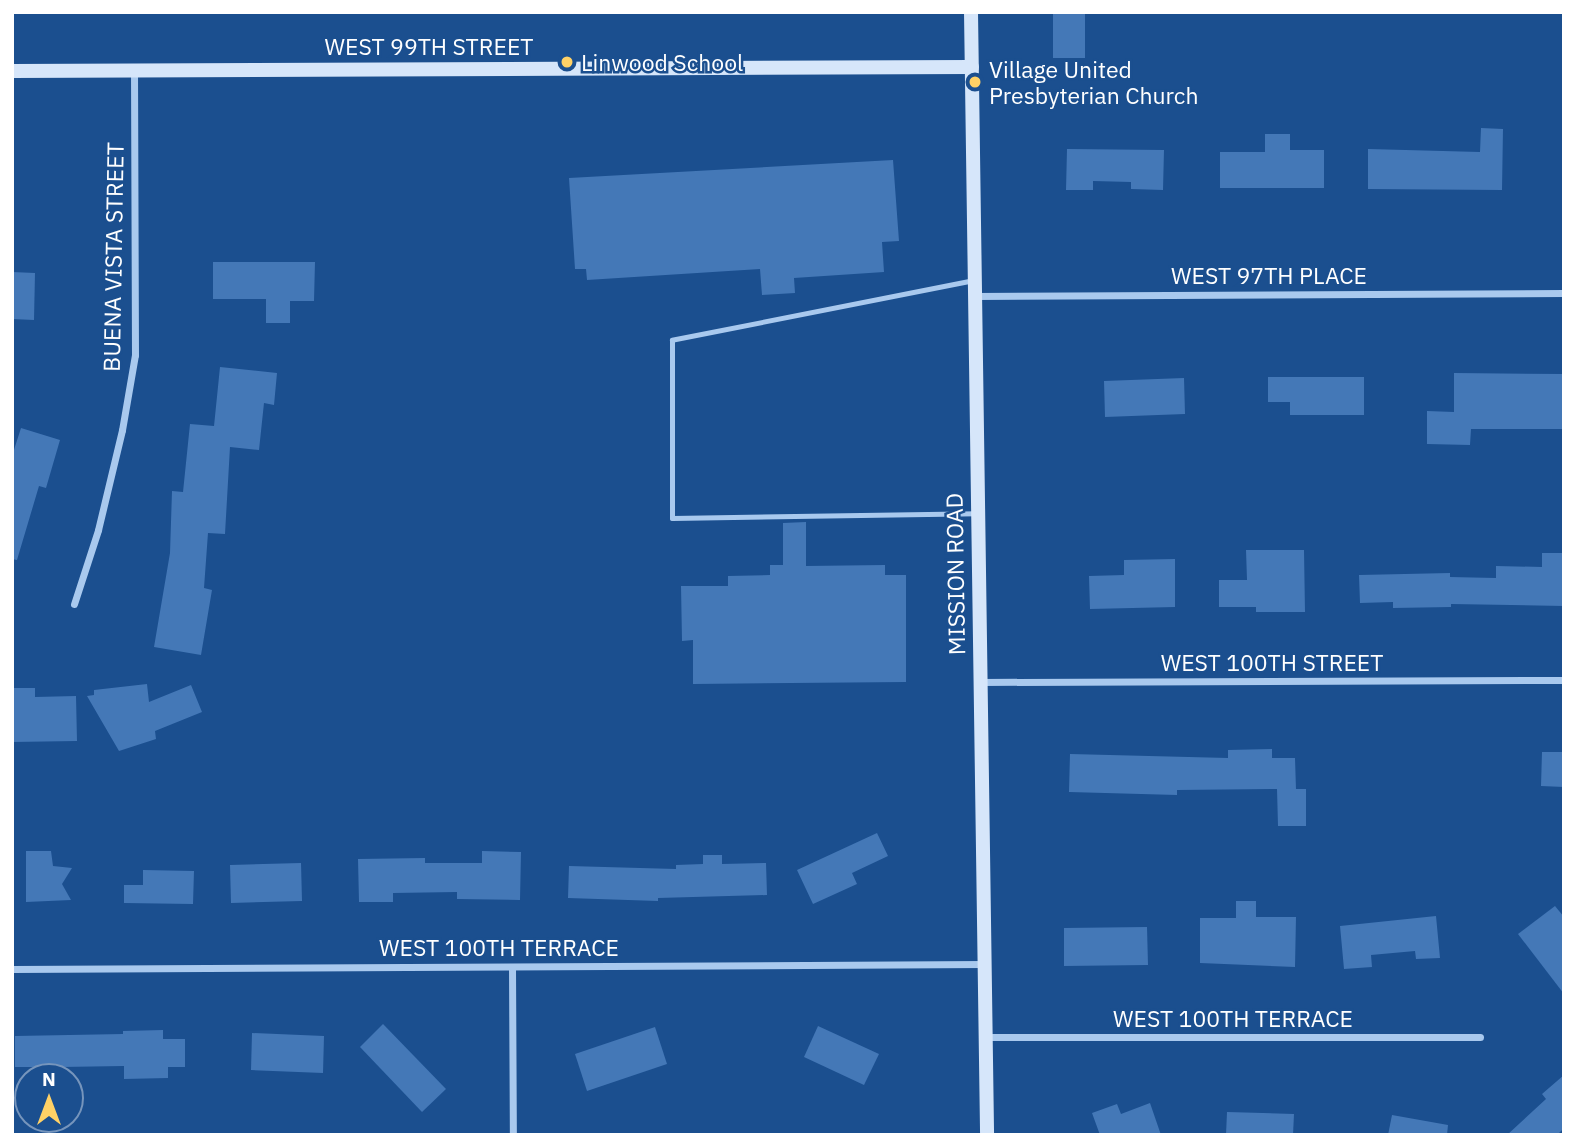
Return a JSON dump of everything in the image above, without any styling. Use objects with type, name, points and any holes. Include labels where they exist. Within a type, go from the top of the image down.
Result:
[{"type":"main road","name":"MISSION ROAD","points":[[971,12],[987,1135]]},
{"type":"main road","name":"WEST 99TH STREET","points":[[12,71],[972,67]]},
{"type":"street","name":"BUENA VISTA STREET","points":[[74,604],[98,530],[122,430],[135,355],[134,71]]},
{"type":"street","name":"WEST 97TH PLACE","points":[[975,296],[1564,293]]},
{"type":"street","name":"WEST 100TH STREET","points":[[980,682],[1564,681]]},
{"type":"street","name":"WEST 100TH TERRACE","points":[[12,969],[986,964]]},
{"type":"street","points":[[512,967],[513,1135]]},
{"type":"street","name":"WEST 100TH TERRACE","points":[[986,1037],[1480,1037]]},
{"type":"lane","points":[[974,281],[673,340],[672,518],[977,513]]},
{"type":"building","points":[[1053,12],[1085,12],[1085,58],[1053,58]]},
{"type":"building","points":[[1481,128],[1503,129],[1502,190],[1368,189],[1368,149],[1480,152]]},
{"type":"building","points":[[1265,134],[1290,134],[1290,150],[1324,150],[1324,188],[1220,188],[1220,152],[1265,152]]},
{"type":"building","points":[[1067,149],[1164,150],[1163,190],[1131,189],[1131,182],[1093,181],[1093,190],[1066,190]]},
{"type":"building","points":[[893,160],[899,241],[882,242],[884,272],[794,278],[795,293],[762,295],[760,269],[587,280],[586,269],[575,269],[569,178]]},
{"type":"building","points":[[213,262],[315,262],[314,301],[290,301],[290,323],[266,323],[266,299],[213,299]]},
{"type":"building","points":[[12,272],[35,273],[34,320],[12,319]]},
{"type":"building","points":[[220,367],[277,373],[274,405],[264,403],[259,450],[230,447],[225,534],[208,533],[204,588],[212,590],[201,655],[154,647],[170,553],[172,491],[183,492],[190,424],[214,426]]},
{"type":"building","points":[[1454,373],[1564,374],[1564,429],[1471,429],[1470,445],[1427,444],[1427,411],[1454,412]]},
{"type":"building","points":[[1268,377],[1364,377],[1364,415],[1290,415],[1290,402],[1268,402]]},
{"type":"building","points":[[1184,378],[1185,414],[1105,417],[1104,381]]},
{"type":"building","points":[[21,428],[60,440],[46,488],[39,486],[17,560],[12,559],[12,456]]},
{"type":"building","points":[[806,522],[806,566],[885,565],[885,575],[906,575],[906,682],[693,684],[693,640],[682,641],[681,586],[728,586],[728,576],[770,575],[770,565],[783,565],[783,523]]},
{"type":"building","points":[[1246,550],[1304,550],[1305,612],[1256,612],[1256,607],[1219,607],[1219,580],[1247,580]]},
{"type":"building","points":[[1542,553],[1564,553],[1564,606],[1451,604],[1451,607],[1393,608],[1393,602],[1360,603],[1359,575],[1450,573],[1450,577],[1496,578],[1496,566],[1542,567]]},
{"type":"building","points":[[1175,559],[1175,607],[1090,609],[1089,576],[1124,575],[1124,560]]},
{"type":"building","points":[[147,684],[149,702],[191,685],[202,712],[155,731],[156,739],[119,751],[87,696],[94,695],[94,690]]},
{"type":"building","points":[[12,688],[35,688],[35,697],[76,696],[77,741],[12,742]]},
{"type":"building","points":[[1272,749],[1272,758],[1295,758],[1296,789],[1306,789],[1306,826],[1278,826],[1277,789],[1177,790],[1177,795],[1069,792],[1070,754],[1228,758],[1228,750]]},
{"type":"building","points":[[1542,752],[1564,752],[1564,787],[1541,786]]},
{"type":"building","points":[[877,833],[888,856],[852,873],[857,884],[813,904],[797,870]]},
{"type":"building","points":[[26,851],[51,851],[53,866],[72,868],[62,884],[71,900],[26,902]]},
{"type":"building","points":[[482,851],[521,852],[520,900],[457,899],[457,892],[393,893],[393,902],[359,902],[358,859],[425,858],[425,863],[482,863]]},
{"type":"building","points":[[703,855],[722,855],[722,864],[766,863],[767,895],[658,898],[658,901],[568,898],[569,866],[676,869],[676,865],[703,864]]},
{"type":"building","points":[[301,863],[302,901],[231,903],[230,865]]},
{"type":"building","points":[[143,870],[194,871],[193,904],[124,903],[124,885],[143,885]]},
{"type":"building","points":[[1236,901],[1256,901],[1256,917],[1296,917],[1295,967],[1200,963],[1200,918],[1236,918]]},
{"type":"building","points":[[1555,906],[1564,917],[1564,994],[1518,934]]},
{"type":"building","points":[[1436,916],[1440,958],[1416,959],[1415,951],[1371,955],[1372,967],[1344,969],[1340,926]]},
{"type":"building","points":[[1147,927],[1148,965],[1064,966],[1064,928]]},
{"type":"building","points":[[383,1024],[446,1089],[422,1112],[360,1047]]},
{"type":"building","points":[[818,1026],[879,1054],[864,1085],[804,1057]]},
{"type":"building","points":[[655,1027],[667,1064],[587,1091],[575,1054]]},
{"type":"building","points":[[163,1030],[163,1039],[185,1039],[185,1067],[168,1067],[168,1078],[124,1079],[124,1066],[15,1063],[15,1036],[123,1034],[123,1031]]},
{"type":"building","points":[[252,1033],[324,1036],[323,1073],[251,1070]]},
{"type":"building","points":[[1564,1075],[1564,1128],[1557,1135],[1507,1135],[1546,1099],[1542,1094]]},
{"type":"building","points":[[1150,1103],[1161,1135],[1100,1135],[1092,1113],[1117,1104],[1121,1114]]},
{"type":"building","points":[[1227,1112],[1294,1114],[1293,1135],[1226,1135]]},
{"type":"building","points":[[1392,1115],[1448,1125],[1447,1135],[1388,1135]]},
{"type":"place","name":"Linwood School","points":[[567,62]]},
{"type":"place","name":"Village United Presbyterian Church","points":[[975,82]]}]
